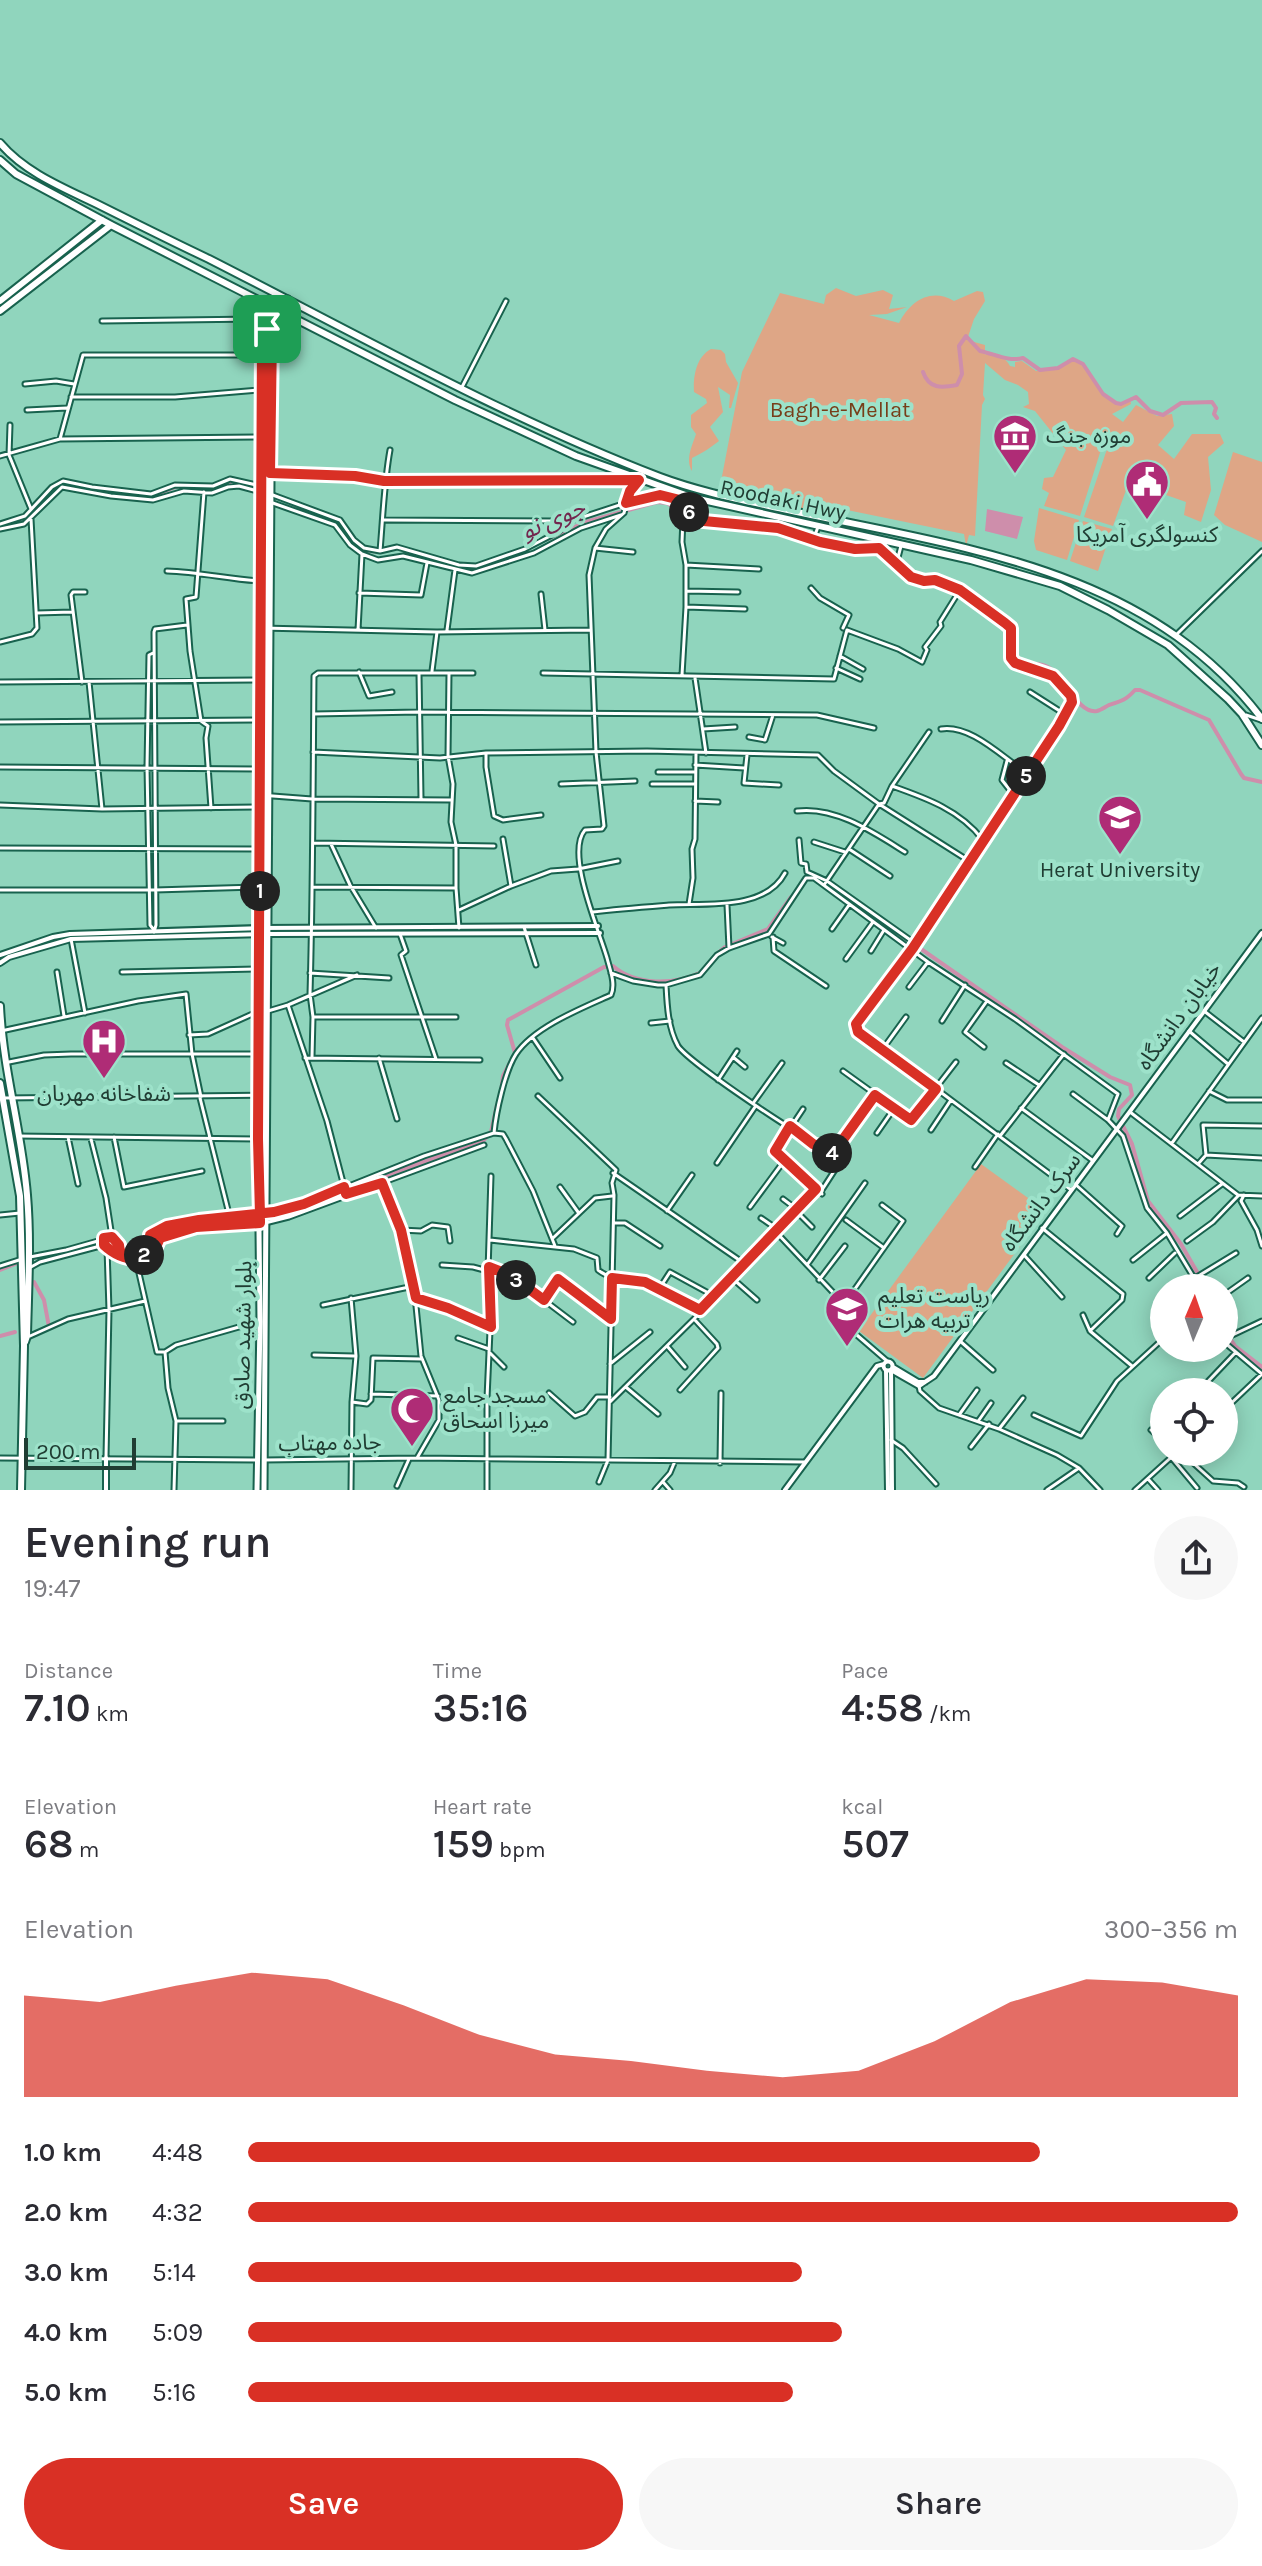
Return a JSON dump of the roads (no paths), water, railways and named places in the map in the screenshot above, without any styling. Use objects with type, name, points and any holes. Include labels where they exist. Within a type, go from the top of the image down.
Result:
[{"type":"highway","name":"Roodaki Hwy","points":[[0,143],[24,166],[557,435],[664,478],[711,493],[991,554],[1062,575],[1102,593],[1177,634],[1219,671],[1262,720]]},
{"type":"highway","name":"Roodaki Hwy","points":[[0,160],[16,174],[111,225],[455,400],[576,456],[693,501],[764,521],[818,527],[843,540],[901,544],[1013,570],[1091,600],[1168,645],[1201,672],[1242,714],[1260,740]]},
{"type":"highway","points":[[0,301],[102,220]]},
{"type":"highway","points":[[0,311],[111,225]]},
{"type":"highway","points":[[0,1006],[5,1062],[4,1098]]},
{"type":"highway","points":[[0,1083],[27,1194],[25,1336]]},
{"type":"highway","points":[[14,1136],[28,1269],[21,1490]]},
{"type":"main road","points":[[267,329],[288,299]]},
{"type":"main road","name":"بلوار شهید صادق","points":[[257,1490],[260,1460],[269,931],[272,336],[267,329],[262,339],[260,680],[258,1139],[263,1214]]},
{"type":"main road","name":"بلوار شهید صادق","points":[[263,1223],[260,1460],[264,1490]]},
{"type":"street","points":[[461,389],[506,301]]},
{"type":"street","points":[[102,321],[258,319],[271,322]]},
{"type":"street","points":[[60,439],[83,355],[263,355]]},
{"type":"street","points":[[25,384],[56,381],[74,384]]},
{"type":"street","points":[[71,397],[175,397],[270,389]]},
{"type":"street","points":[[27,410],[67,408]]},
{"type":"street","points":[[10,425],[9,455],[31,509]]},
{"type":"street","points":[[0,456],[60,439],[262,437]]},
{"type":"street","points":[[380,551],[384,481],[390,450]]},
{"type":"street","points":[[270,473],[355,476],[384,481],[639,480]]},
{"type":"street","points":[[0,524],[19,520],[52,487],[63,481],[151,494],[175,485],[213,486],[230,479],[261,489]]},
{"type":"street","points":[[494,1133],[509,1068],[517,1052],[571,1013],[611,995],[614,989],[598,926],[578,869],[581,834],[585,830],[604,828],[596,752],[589,575],[595,548],[606,529],[624,513],[630,491],[639,480]]},
{"type":"street","points":[[0,529],[12,528],[31,519],[62,487],[114,497],[153,500],[184,491],[212,493],[239,486],[261,489]]},
{"type":"street","points":[[204,492],[196,598],[186,599],[201,721],[208,726],[206,738],[211,808]]},
{"type":"street","points":[[270,494],[340,520],[364,548],[380,551],[397,547],[476,566],[525,549],[558,532],[575,519]]},
{"type":"street","points":[[384,520],[554,521],[575,519],[660,495],[693,501],[684,517],[682,542],[686,565],[682,675]]},
{"type":"street","points":[[270,502],[335,525],[350,545],[378,560],[398,555],[477,573],[624,513]]},
{"type":"street","points":[[684,517],[764,521],[814,538],[843,540],[855,549],[879,548],[911,577],[935,580],[960,590],[1011,628],[1011,658],[1015,663],[1044,672],[1060,682],[1071,696],[1072,702],[1066,715],[914,947],[856,1024],[858,1032],[1070,1189]]},
{"type":"street","points":[[0,642],[36,632],[31,519]]},
{"type":"street","points":[[814,538],[818,527]]},
{"type":"street","points":[[896,563],[901,544]]},
{"type":"street","points":[[595,548],[633,552]]},
{"type":"street","points":[[1177,634],[1262,551]]},
{"type":"street","points":[[358,630],[362,554]]},
{"type":"street","points":[[359,593],[421,595],[427,563]]},
{"type":"street","points":[[686,565],[759,569]]},
{"type":"street","points":[[447,631],[455,570]]},
{"type":"street","points":[[167,571],[261,581]]},
{"type":"street","points":[[543,673],[834,679],[849,615],[820,598],[811,588]]},
{"type":"street","points":[[835,624],[922,662],[927,650],[925,647],[941,626],[940,622],[960,590]]},
{"type":"street","points":[[686,591],[738,592]]},
{"type":"street","points":[[82,682],[71,593],[85,592]]},
{"type":"street","points":[[541,594],[545,631]]},
{"type":"street","points":[[686,607],[745,609]]},
{"type":"street","points":[[37,613],[72,612]]},
{"type":"street","points":[[154,933],[150,925],[154,849],[154,630],[187,625]]},
{"type":"street","points":[[261,628],[437,632],[591,630]]},
{"type":"street","points":[[432,673],[437,632]]},
{"type":"street","points":[[152,890],[148,849],[147,722],[149,655],[155,652]]},
{"type":"street","points":[[840,656],[863,669]]},
{"type":"street","points":[[836,668],[860,679]]},
{"type":"street","points":[[359,672],[369,696],[392,692]]},
{"type":"street","points":[[312,1057],[310,973],[315,673],[473,673]]},
{"type":"street","points":[[449,673],[448,756],[459,930]]},
{"type":"street","points":[[419,674],[421,799]]},
{"type":"street","points":[[695,676],[706,753]]},
{"type":"street","points":[[0,682],[260,680]]},
{"type":"street","points":[[89,681],[102,809]]},
{"type":"street","points":[[1030,692],[1066,715]]},
{"type":"street","points":[[314,714],[817,715],[874,728]]},
{"type":"street","points":[[1242,714],[1262,720]]},
{"type":"street","points":[[749,737],[765,740],[773,715]]},
{"type":"street","points":[[0,722],[260,720]]},
{"type":"street","points":[[703,729],[735,727]]},
{"type":"street","points":[[941,729],[955,729],[969,735],[1027,773]]},
{"type":"street","points":[[825,883],[879,804],[884,803],[929,732]]},
{"type":"street","points":[[313,752],[419,756],[596,752],[818,755],[834,771],[879,804],[969,861]]},
{"type":"street","points":[[486,753],[494,816],[503,820],[541,815]]},
{"type":"street","points":[[689,904],[695,839],[696,753]]},
{"type":"street","points":[[747,755],[744,783],[779,785]]},
{"type":"street","points":[[1007,761],[1002,780],[1013,794]]},
{"type":"street","points":[[695,765],[745,769]]},
{"type":"street","points":[[0,767],[260,769]]},
{"type":"street","points":[[658,772],[695,772]]},
{"type":"street","points":[[561,784],[635,781]]},
{"type":"street","points":[[652,784],[695,784]]},
{"type":"street","points":[[892,786],[953,812],[983,840]]},
{"type":"street","points":[[260,795],[312,799],[453,800]]},
{"type":"street","points":[[695,801],[718,802]]},
{"type":"street","points":[[0,805],[102,809],[260,807]]},
{"type":"street","points":[[797,811],[815,809],[864,827],[905,852]]},
{"type":"street","points":[[503,839],[511,886]]},
{"type":"street","points":[[799,840],[801,863],[806,864],[807,872],[914,947],[928,962],[1118,1094],[1108,1120]]},
{"type":"street","points":[[814,842],[848,851],[890,876]]},
{"type":"street","points":[[314,843],[494,846]]},
{"type":"street","points":[[331,844],[350,885],[376,928]]},
{"type":"street","points":[[0,848],[260,849]]},
{"type":"street","points":[[459,910],[551,871],[618,861]]},
{"type":"street","points":[[593,912],[689,904],[727,905],[773,888],[785,873]]},
{"type":"street","points":[[826,986],[774,951],[771,936],[806,878],[825,883],[849,905],[914,947]]},
{"type":"street","points":[[0,890],[260,887]]},
{"type":"street","points":[[313,887],[456,888]]},
{"type":"street","points":[[727,905],[729,946]]},
{"type":"street","points":[[832,929],[849,905]]},
{"type":"street","points":[[846,959],[873,922]]},
{"type":"street","points":[[524,930],[598,926]]},
{"type":"street","points":[[269,931],[312,927],[600,933]]},
{"type":"street","points":[[0,955],[70,934],[269,931],[400,934],[459,930]]},
{"type":"street","points":[[524,930],[536,965]]},
{"type":"street","points":[[871,951],[884,930]]},
{"type":"street","points":[[0,963],[9,957],[71,939],[154,933]]},
{"type":"street","name":"خیابان دانشگاه","points":[[1120,1124],[1262,933]]},
{"type":"street","points":[[400,934],[406,951],[401,955],[436,1059]]},
{"type":"street","points":[[610,968],[633,981],[666,985],[700,975],[729,946],[771,936],[783,943]]},
{"type":"street","points":[[71,939],[85,1013]]},
{"type":"street","points":[[909,987],[928,962]]},
{"type":"street","points":[[122,972],[259,969]]},
{"type":"street","points":[[57,972],[65,1017]]},
{"type":"street","points":[[310,973],[389,978]]},
{"type":"street","points":[[268,1011],[357,975]]},
{"type":"street","points":[[666,985],[670,1021],[679,1048],[718,1080],[813,1144],[834,1152],[875,1095]]},
{"type":"street","points":[[942,1021],[965,985]]},
{"type":"street","points":[[1,1031],[186,994],[192,1054],[230,1220]]},
{"type":"street","points":[[984,1047],[965,1032],[987,1001]]},
{"type":"street","points":[[288,1005],[327,1121],[345,1191]]},
{"type":"street","points":[[189,1035],[208,1034],[259,1011]]},
{"type":"street","points":[[1204,1011],[1244,1042]]},
{"type":"street","points":[[313,1017],[456,1017]]},
{"type":"street","points":[[882,1050],[906,1017]]},
{"type":"street","points":[[1172,1143],[1262,1018]]},
{"type":"street","points":[[651,1023],[670,1021]]},
{"type":"street","points":[[1189,1031],[1228,1064]]},
{"type":"street","points":[[533,1038],[560,1078]]},
{"type":"street","points":[[718,1080],[737,1051]]},
{"type":"street","points":[[5,1062],[71,1054],[259,1054]]},
{"type":"street","points":[[975,1167],[1064,1054]]},
{"type":"street","points":[[733,1057],[745,1067]]},
{"type":"street","points":[[305,1058],[480,1060]]},
{"type":"street","points":[[379,1058],[397,1119]]},
{"type":"street","points":[[843,1071],[911,1120],[956,1062]]},
{"type":"street","points":[[717,1163],[782,1063]]},
{"type":"street","points":[[1006,1063],[1039,1085]]},
{"type":"street","points":[[1209,1091],[1220,1099],[1262,1100]]},
{"type":"street","points":[[1073,1094],[1108,1120],[1120,1124],[1147,1208],[1167,1233],[1176,1253],[1195,1274]]},
{"type":"street","points":[[4,1098],[267,1095]]},
{"type":"street","points":[[538,1096],[614,1172],[745,1264]]},
{"type":"street","points":[[931,1130],[951,1100]]},
{"type":"street","points":[[1021,1108],[1092,1160]]},
{"type":"street","points":[[803,1109],[775,1151],[821,1193],[840,1162]]},
{"type":"street","points":[[877,1133],[894,1109]]},
{"type":"street","points":[[1129,1111],[1238,1195],[1262,1196]]},
{"type":"street","name":"سرک دانشگاه","points":[[918,1384],[927,1382],[1120,1124]]},
{"type":"street","points":[[1198,1164],[1206,1155],[1203,1125],[1262,1126]]},
{"type":"street","points":[[91,1137],[112,1237],[119,1245],[120,1252],[144,1255],[150,1252],[150,1235],[156,1230],[199,1220],[263,1223],[289,1217],[424,1156],[494,1133],[503,1134],[506,1139],[555,1246]]},
{"type":"street","points":[[0,1136],[258,1139]]},
{"type":"street","points":[[68,1137],[78,1184]]},
{"type":"street","points":[[114,1137],[124,1187],[202,1171]]},
{"type":"street","points":[[28,1269],[40,1262],[106,1246],[122,1257],[136,1260],[152,1256],[160,1238],[382,1183],[484,1145]]},
{"type":"street","points":[[1206,1155],[1262,1158]]},
{"type":"street","points":[[424,1156],[427,1166]]},
{"type":"street","points":[[750,1207],[784,1161]]},
{"type":"street","points":[[599,1482],[608,1460],[614,1172]]},
{"type":"street","points":[[667,1211],[692,1175]]},
{"type":"street","points":[[487,1490],[491,1176]]},
{"type":"street","points":[[382,1183],[401,1230],[416,1298],[422,1359],[438,1396],[439,1420],[417,1458]]},
{"type":"street","points":[[806,1267],[865,1183]]},
{"type":"street","points":[[1075,1183],[1122,1226],[1117,1234]]},
{"type":"street","points":[[1180,1216],[1223,1183]]},
{"type":"street","points":[[560,1187],[578,1212]]},
{"type":"street","points":[[549,1393],[575,1416],[585,1412],[597,1397],[610,1399],[626,1388],[816,1189]]},
{"type":"street","points":[[553,1238],[598,1196],[614,1195]]},
{"type":"street","points":[[1187,1241],[1234,1203],[1238,1195]]},
{"type":"street","points":[[1244,1195],[1241,1201],[1261,1243]]},
{"type":"street","points":[[783,1199],[812,1227]]},
{"type":"street","points":[[882,1205],[903,1221],[844,1304],[835,1312],[836,1317],[888,1366],[918,1384]]},
{"type":"street","points":[[0,1215],[21,1213]]},
{"type":"street","points":[[761,1218],[776,1230],[806,1267],[844,1304]]},
{"type":"street","points":[[846,1220],[884,1248]]},
{"type":"street","points":[[613,1223],[625,1223],[660,1246]]},
{"type":"street","points":[[401,1230],[421,1231],[432,1225],[448,1227],[450,1241]]},
{"type":"street","points":[[1042,1228],[1123,1294],[1122,1300],[1090,1331]]},
{"type":"street","points":[[1203,1229],[1209,1236]]},
{"type":"street","points":[[1133,1260],[1167,1233]]},
{"type":"street","points":[[0,1266],[112,1237]]},
{"type":"street","points":[[104,1238],[109,1310],[106,1490]]},
{"type":"street","points":[[490,1240],[574,1249],[597,1258],[598,1270],[612,1278],[645,1282],[700,1310]]},
{"type":"street","points":[[819,1280],[845,1246]]},
{"type":"street","points":[[1023,1253],[1062,1297]]},
{"type":"street","points":[[1149,1278],[1176,1253]]},
{"type":"street","points":[[1200,1274],[1236,1253]]},
{"type":"street","points":[[136,1260],[157,1352],[260,1321]]},
{"type":"street","points":[[442,1265],[488,1269],[510,1275],[573,1322]]},
{"type":"street","points":[[659,1289],[670,1272],[714,1296]]},
{"type":"street","points":[[732,1278],[757,1300]]},
{"type":"street","points":[[1238,1285],[1248,1278]]},
{"type":"street","points":[[544,1300],[558,1279],[611,1319]]},
{"type":"street","points":[[323,1305],[414,1286]]},
{"type":"street","points":[[351,1298],[356,1356],[351,1490]]},
{"type":"street","points":[[416,1298],[491,1327]]},
{"type":"street","points":[[25,1336],[68,1319],[145,1301]]},
{"type":"street","points":[[1083,1315],[1090,1331],[1132,1366]]},
{"type":"street","points":[[680,1390],[718,1348],[694,1319]]},
{"type":"street","points":[[1238,1333],[1262,1321]]},
{"type":"street","points":[[610,1364],[650,1332]]},
{"type":"street","points":[[458,1338],[489,1350],[504,1367]]},
{"type":"street","points":[[959,1340],[993,1370]]},
{"type":"street","points":[[667,1346],[685,1367]]},
{"type":"street","points":[[1034,1415],[1081,1436],[1111,1389],[1150,1350]]},
{"type":"street","points":[[165,1352],[168,1388],[176,1421],[174,1490]]},
{"type":"street","points":[[1238,1354],[1262,1374],[1238,1397]]},
{"type":"street","points":[[314,1355],[356,1356]]},
{"type":"street","points":[[352,1402],[367,1404],[371,1400],[373,1358],[422,1359]]},
{"type":"street","points":[[1211,1378],[1226,1362]]},
{"type":"street","points":[[785,1490],[877,1366],[888,1366],[918,1384],[933,1404],[989,1424],[1057,1455],[1079,1468],[1100,1490]]},
{"type":"street","points":[[888,1366],[890,1490]]},
{"type":"street","points":[[888,1366],[890,1490]]},
{"type":"street","points":[[890,1384],[896,1376],[904,1376]]},
{"type":"street","points":[[626,1388],[658,1414]]},
{"type":"street","points":[[959,1415],[977,1390]]},
{"type":"street","points":[[720,1463],[721,1393]]},
{"type":"street","points":[[371,1394],[438,1396]]},
{"type":"street","points":[[446,1397],[487,1398]]},
{"type":"street","points":[[999,1429],[1023,1398]]},
{"type":"street","points":[[979,1421],[991,1403]]},
{"type":"street","points":[[176,1421],[223,1421]]},
{"type":"street","points":[[971,1447],[989,1424]]},
{"type":"street","points":[[891,1440],[903,1448],[936,1484]]},
{"type":"street","name":"جاده مهتاب","points":[[0,1458],[805,1462]]},
{"type":"street","points":[[397,1486],[409,1459]]},
{"type":"street","points":[[655,1490],[675,1461]]},
{"type":"street","points":[[1137,1489],[1162,1466]]},
{"type":"street","points":[[1179,1466],[1197,1488]]},
{"type":"street","points":[[1194,1466],[1213,1481],[1238,1483],[1244,1487]]},
{"type":"street","points":[[1047,1490],[1079,1468]]},
{"type":"street","points":[[1148,1479],[1158,1490]]},
{"type":"street","points":[[663,1482],[670,1490]]},
{"type":"waterway","points":[[923,372],[929,382],[936,386],[957,385],[962,374],[959,346],[966,336],[980,351],[1007,358],[1023,358],[1040,370],[1058,368],[1073,359],[1083,364],[1103,394],[1116,403],[1136,397],[1150,411],[1163,415],[1181,403],[1212,402],[1217,418]]},
{"type":"waterway","points":[[198,486],[213,489],[235,480]]},
{"type":"waterway","points":[[0,525],[35,510],[61,482]]},
{"type":"waterway","points":[[73,484],[110,492],[127,492]]},
{"type":"waterway","name":"جوی نو","points":[[247,484],[342,525]]},
{"type":"waterway","points":[[148,494],[181,485]]},
{"type":"waterway","name":"جوی نو","points":[[511,555],[586,522],[657,502],[667,503],[692,518],[773,522],[812,538]]},
{"type":"waterway","name":"جوی نو","points":[[347,532],[367,550],[379,552],[393,548]]},
{"type":"waterway","name":"جوی نو","points":[[820,541],[860,547],[877,544],[914,574],[952,585]]},
{"type":"waterway","name":"جوی نو","points":[[405,550],[459,569],[480,566]]},
{"type":"waterway","name":"جوی نو","points":[[960,589],[1014,625],[1016,659],[1053,670],[1083,707],[1097,711],[1140,690],[1209,720],[1244,778],[1262,782]]},
{"type":"waterway","points":[[819,878],[1062,1047],[1110,1077],[1130,1085],[1132,1095],[1119,1109],[1118,1116],[1132,1144],[1148,1201],[1181,1244],[1198,1274]]},
{"type":"waterway","points":[[718,953],[768,929],[791,897]]},
{"type":"waterway","points":[[501,1093],[503,1076],[515,1053],[508,1020],[604,967],[613,966],[633,977],[656,981],[680,979],[702,972]]},
{"type":"waterway","points":[[318,1200],[484,1140],[491,1132],[497,1105]]},
{"type":"waterway","points":[[272,1215],[294,1208]]},
{"type":"waterway","points":[[32,1258],[76,1251],[99,1241],[114,1239],[120,1253],[132,1257],[144,1256],[152,1253],[152,1239],[171,1229],[229,1218],[252,1220]]},
{"type":"waterway","points":[[0,1270],[15,1264]]},
{"type":"waterway","points":[[34,1282],[44,1300],[49,1327]]},
{"type":"waterway","points":[[0,1336],[15,1332]]},
{"type":"waterway","points":[[1238,1348],[1262,1367]]},
{"type":"place","name":"موزه جنگ","points":[[1015,475]]},
{"type":"place","name":"کنسولگری آمریکا","points":[[1147,521]]},
{"type":"place","name":"Herat University","points":[[1120,856]]},
{"type":"place","name":"شفاخانه مهربان","points":[[104,1080]]},
{"type":"place","name":"ریاست تعلیم تربیه هرات","points":[[847,1348]]},
{"type":"place","name":"مسجد جامع میرزا اسحاق","points":[[412,1448]]},
{"type":"park label","name":"Bagh-e-Mellat","points":[[840,410]]}]
